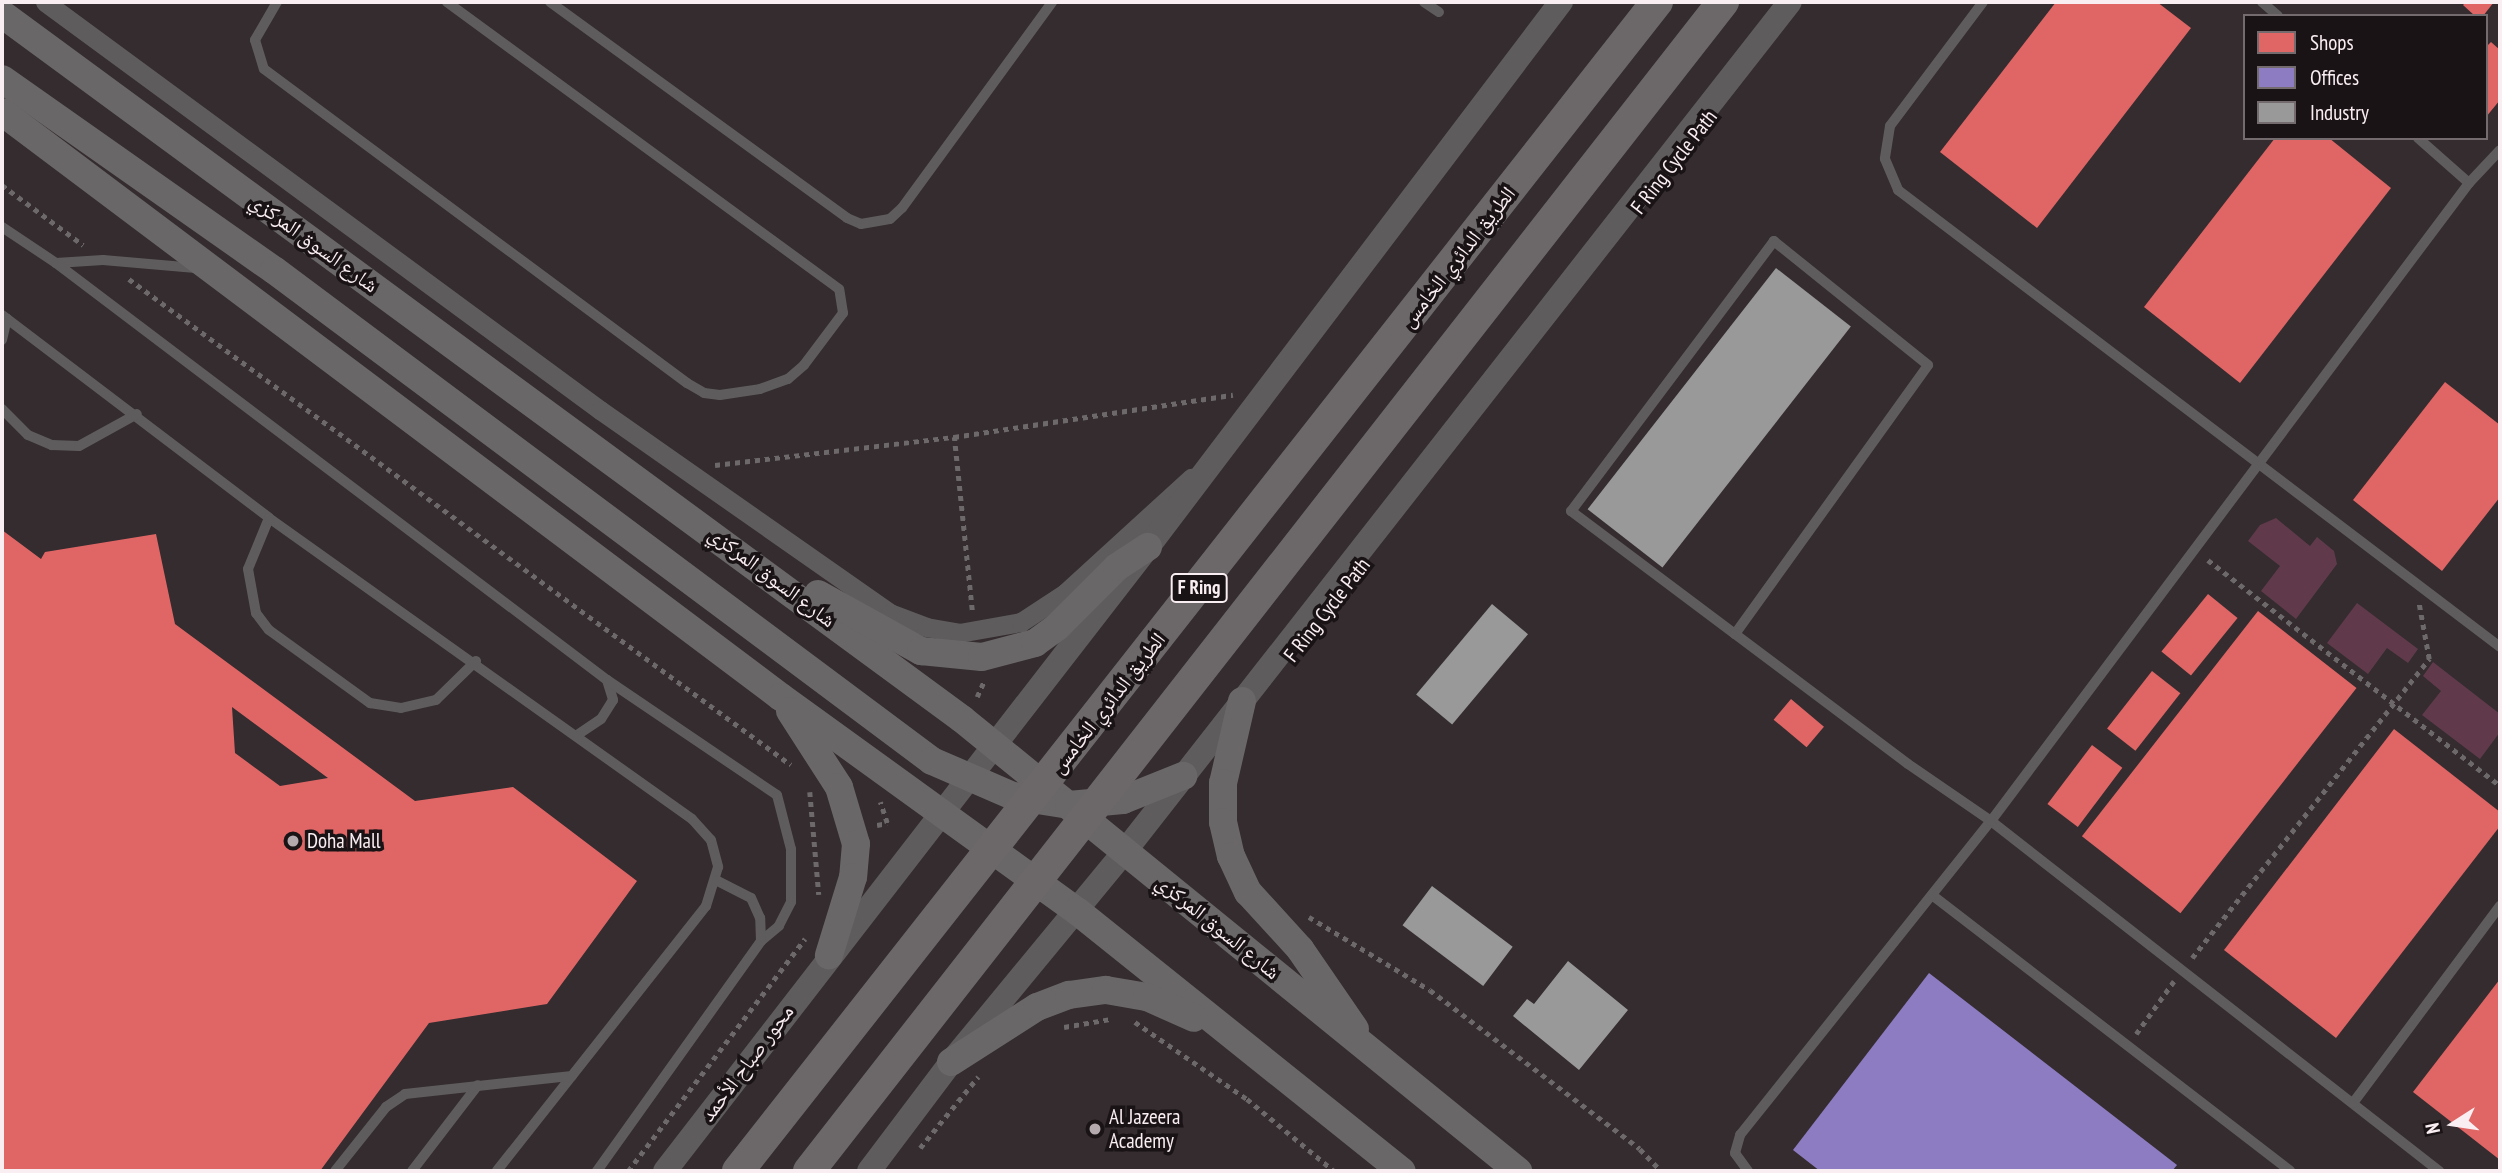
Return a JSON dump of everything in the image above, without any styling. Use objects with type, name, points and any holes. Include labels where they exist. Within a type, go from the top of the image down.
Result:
[{"type":"highway","name":"الطريق الدائري الخامس","points":[[738,1171],[1657,2]]},
{"type":"highway","name":"F Ring","points":[[809,1171],[1724,2]]},
{"type":"main road","name":"شارع السوق المركزي","points":[[2,15],[744,556],[995,743],[1518,1171]]},
{"type":"main road","points":[[2,79],[274,270],[932,761],[966,779],[1013,796],[1069,805],[1123,800],[1184,776]]},
{"type":"main road","points":[[2,113],[781,697],[942,810],[1077,911],[1402,1171]]},
{"type":"main road","points":[[744,556],[921,650],[1035,643],[1057,628],[1117,567],[1147,547]]},
{"type":"main road","points":[[781,697],[839,787],[853,828],[853,877],[829,955]]},
{"type":"main road","points":[[1242,701],[1223,783],[1223,822],[1231,856],[1248,892],[1300,949],[1371,1051]]},
{"type":"main road","points":[[951,1062],[1037,1007],[1069,995],[1106,990],[1147,997],[1232,1036]]},
{"type":"street","name":"شارع السوق المركزي","points":[[45,2],[582,397],[869,601],[926,627],[978,645],[1042,610],[1215,457]]},
{"type":"street","points":[[829,955],[1147,547],[1561,2]]},
{"type":"street","points":[[869,1171],[951,1062],[1125,851],[1790,2]]},
{"type":"street","name":"محور صباح الأحمد","points":[[665,1171],[829,955]]},
{"type":"lane","points":[[277,2],[255,40],[264,69],[687,383],[712,394],[760,389],[788,379],[804,365],[843,313],[839,289],[447,2]]},
{"type":"lane","points":[[550,2],[847,218],[876,223],[902,208],[1052,2]]},
{"type":"lane","points":[[1424,2],[1438,12]]},
{"type":"lane","points":[[1983,2],[1890,126],[1885,159],[1898,190],[2262,463],[2500,647]]},
{"type":"lane","points":[[2262,2],[2276,14]]},
{"type":"lane","points":[[2420,140],[2469,183]]},
{"type":"lane","points":[[1748,1171],[1735,1153],[1740,1135],[1991,821],[2262,463],[2469,183],[2500,150]]},
{"type":"lane","points":[[2,227],[56,263],[607,680],[777,795],[790,849],[791,902],[779,926],[761,941],[597,1171]]},
{"type":"lane","points":[[1735,634],[1928,365],[1774,241],[1571,511],[1735,634],[1991,821],[2439,1171]]},
{"type":"lane","points":[[56,263],[103,260],[211,269]]},
{"type":"lane","points":[[2,340],[5,317],[137,414],[269,518],[476,661],[703,828],[716,853],[717,881],[706,906],[497,1171]]},
{"type":"lane","points":[[2,409],[28,435],[52,445],[79,446],[137,414]]},
{"type":"lane","points":[[269,518],[248,569],[256,613],[269,630],[370,703],[401,708],[436,700],[476,661]]},
{"type":"lane","points":[[577,735],[601,719],[613,700],[607,680]]},
{"type":"lane","points":[[717,881],[751,898],[760,918],[761,941]]},
{"type":"lane","points":[[1932,895],[2290,1171]]},
{"type":"lane","points":[[2353,1102],[2500,906]]},
{"type":"lane","points":[[335,1171],[394,1100],[416,1090],[572,1076]]},
{"type":"lane","points":[[412,1171],[478,1085]]},
{"type":"path","points":[[2,185],[790,764],[797,773]]},
{"type":"path","points":[[707,466],[954,437],[1236,394]]},
{"type":"path","points":[[954,437],[985,685],[962,719]]},
{"type":"path","points":[[2195,551],[2500,786]]},
{"type":"path","points":[[2127,1046],[2182,970],[2429,659],[2428,639],[2417,610],[2427,590]]},
{"type":"path","points":[[853,828],[887,823],[879,798],[895,777]]},
{"type":"path","points":[[803,782],[810,792],[817,834],[820,904]]},
{"type":"path","points":[[1303,914],[1430,990],[1640,1149],[1661,1171]]},
{"type":"path","points":[[628,1171],[809,929]]},
{"type":"path","points":[[1125,1016],[1247,1099],[1334,1171]]},
{"type":"path","points":[[1059,1028],[1115,1018]]},
{"type":"path","points":[[917,1152],[986,1068]]},
{"type":"shaded area","points":[[2276,518],[2310,546],[2317,537],[2334,551],[2337,564],[2296,619],[2261,591],[2280,566],[2248,541],[2260,525]]},
{"type":"shaded area","points":[[2357,603],[2418,649],[2408,663],[2387,648],[2368,674],[2327,643]]},
{"type":"shaded area","points":[[2433,662],[2500,714],[2500,732],[2480,759],[2422,715],[2441,691],[2423,676]]},
{"type":"building: Shops","points":[[2056,2],[2157,2],[2191,28],[2037,228],[1940,152]]},
{"type":"building: Shops","points":[[2466,2],[2494,2],[2485,14],[2473,14],[2463,5]]},
{"type":"building: Shops","points":[[2491,42],[2500,50],[2500,100],[2488,115],[2488,45]]},
{"type":"building: Shops","points":[[2273,140],[2331,140],[2391,188],[2240,383],[2144,307]]},
{"type":"building: Shops","points":[[2445,382],[2500,425],[2500,497],[2442,571],[2353,500]]},
{"type":"building: Shops","name":"Doha Mall","points":[[2,530],[41,559],[45,552],[156,534],[175,624],[415,801],[513,787],[637,881],[547,1004],[429,1023],[320,1171],[2,1171]],"holes":[[[232,707],[328,778],[280,786],[235,753]]]},
{"type":"building: Shops","points":[[2208,594],[2238,618],[2191,675],[2161,652]]},
{"type":"building: Shops","points":[[2258,611],[2357,688],[2180,913],[2082,836]]},
{"type":"building: Shops","points":[[2152,671],[2180,693],[2135,751],[2107,729]]},
{"type":"building: Shops","points":[[1791,699],[1824,727],[1807,747],[1774,720]]},
{"type":"building: Shops","points":[[2394,729],[2500,812],[2500,826],[2336,1038],[2224,950]]},
{"type":"building: Shops","points":[[2092,745],[2122,768],[2078,827],[2047,804]]},
{"type":"building: Shops","points":[[2500,979],[2500,1160],[2413,1092]]},
{"type":"building: Offices","points":[[1929,973],[2177,1165],[2172,1171],[1820,1171],[1793,1150]]},
{"type":"building: Industry","points":[[1776,268],[1851,326],[1662,568],[1588,509]]},
{"type":"building: Industry","points":[[1492,604],[1528,634],[1452,725],[1416,694]]},
{"type":"building: Industry","points":[[1432,886],[1513,947],[1483,986],[1403,925]]},
{"type":"building: Industry","points":[[1568,961],[1628,1010],[1579,1070],[1513,1016],[1527,999],[1534,1004]]},
{"type":"place","name":"Doha Mall","points":[[293,841]]},
{"type":"place","name":"Al Jazeera Academy","points":[[1095,1129]]}]
